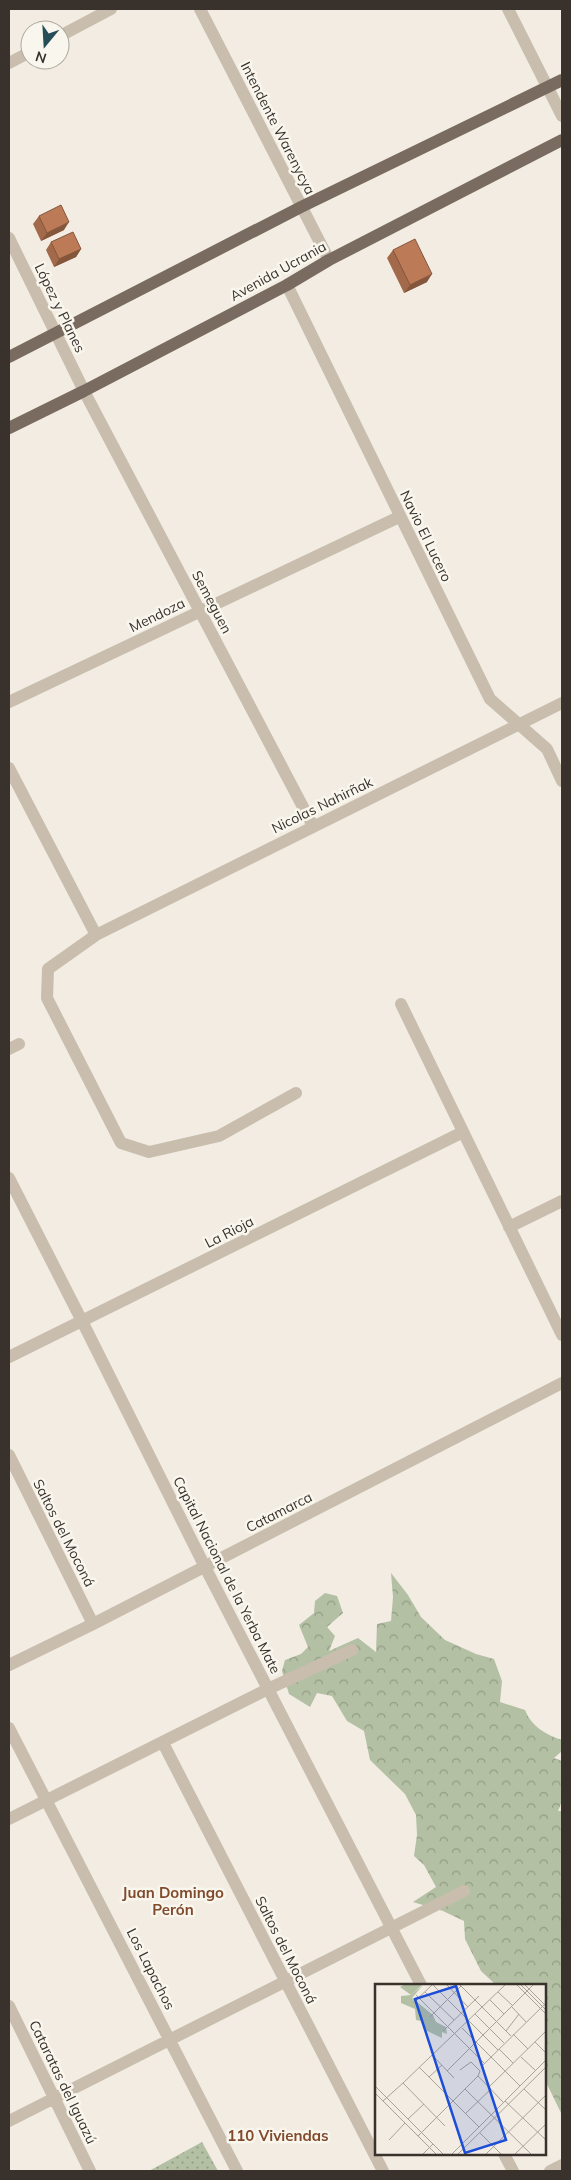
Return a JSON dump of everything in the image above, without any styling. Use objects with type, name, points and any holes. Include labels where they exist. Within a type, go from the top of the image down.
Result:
[{"type":"main road","points":[[9,357],[301,207],[562,80]]},
{"type":"main road","name":"Avenida Ucrania","points":[[9,428],[84,391],[286,285],[329,260],[562,140]]},
{"type":"street","points":[[70,31],[111,9]]},
{"type":"street","name":"Intendente Warenycya","points":[[200,9],[329,260]]},
{"type":"street","points":[[508,9],[562,116]]},
{"type":"street","name":"López y Planes","points":[[9,238],[84,391]]},
{"type":"street","name":"Navio El Lucero","points":[[286,285],[490,699],[547,749],[562,781]]},
{"type":"street","name":"Semeguen","points":[[84,391],[313,826]]},
{"type":"street","name":"Mendoza","points":[[9,702],[400,517]]},
{"type":"street","name":"Nicolas Nahirñak","points":[[296,1093],[219,1136],[149,1152],[121,1143],[47,998],[48,969],[96,935],[562,703]]},
{"type":"street","points":[[9,768],[96,935]]},
{"type":"street","points":[[401,1004],[562,1335]]},
{"type":"street","name":"La Rioja","points":[[9,1357],[463,1132]]},
{"type":"street","name":"Capital Nacional de la Yerba Mate","points":[[9,1178],[205,1567],[392,1927],[420,1984]]},
{"type":"street","points":[[509,1227],[562,1201]]},
{"type":"street","name":"Catamarca","points":[[9,1666],[562,1383]]},
{"type":"street","name":"Saltos del Moconá","points":[[9,1455],[93,1624]]},
{"type":"street","points":[[9,1819],[268,1689],[352,1650]]},
{"type":"street","name":"Los Lapachos","points":[[9,1728],[237,2171]]},
{"type":"street","name":"Saltos del Moconá","points":[[163,1743],[383,2171]]},
{"type":"street","points":[[9,2122],[464,1891]]},
{"type":"street","name":"Cataratas del Iguazú","points":[[9,2006],[90,2171]]},
{"type":"street","points":[[505,2155],[513,2171]]},
{"type":"street","points":[[550,2171],[562,2166]]},
{"type":"green space","points":[[391,1573],[408,1595],[421,1617],[445,1640],[476,1654],[494,1659],[502,1681],[500,1702],[525,1710],[535,1725],[562,1740],[562,1751],[554,1758],[562,1761],[562,1801],[558,1811],[562,1811],[562,2115],[546,2082],[546,1984],[495,1984],[481,1971],[465,1939],[464,1921],[443,1911],[413,1902],[436,1887],[424,1865],[414,1856],[417,1835],[416,1815],[405,1794],[370,1760],[364,1731],[347,1721],[332,1696],[317,1693],[310,1707],[289,1694],[282,1671],[285,1660],[301,1654],[308,1647],[299,1625],[314,1613],[315,1601],[325,1593],[337,1596],[343,1613],[327,1627],[335,1636],[329,1651],[358,1638],[376,1652],[377,1624],[391,1621],[393,1597]]},
{"type":"green space","points":[[202,2142],[218,2171],[149,2171]]},
{"type":"building","points":[[61,205],[69,222],[47,233],[39,216]]},
{"type":"building","points":[[73,232],[81,249],[59,259],[51,242]]},
{"type":"building","points":[[415,239],[432,274],[410,285],[393,250]]},
{"type":"district","name":"Juan Domingo Perón","points":[[173,1902]]},
{"type":"district","name":"110 Viviendas","points":[[278,2136]]}]
